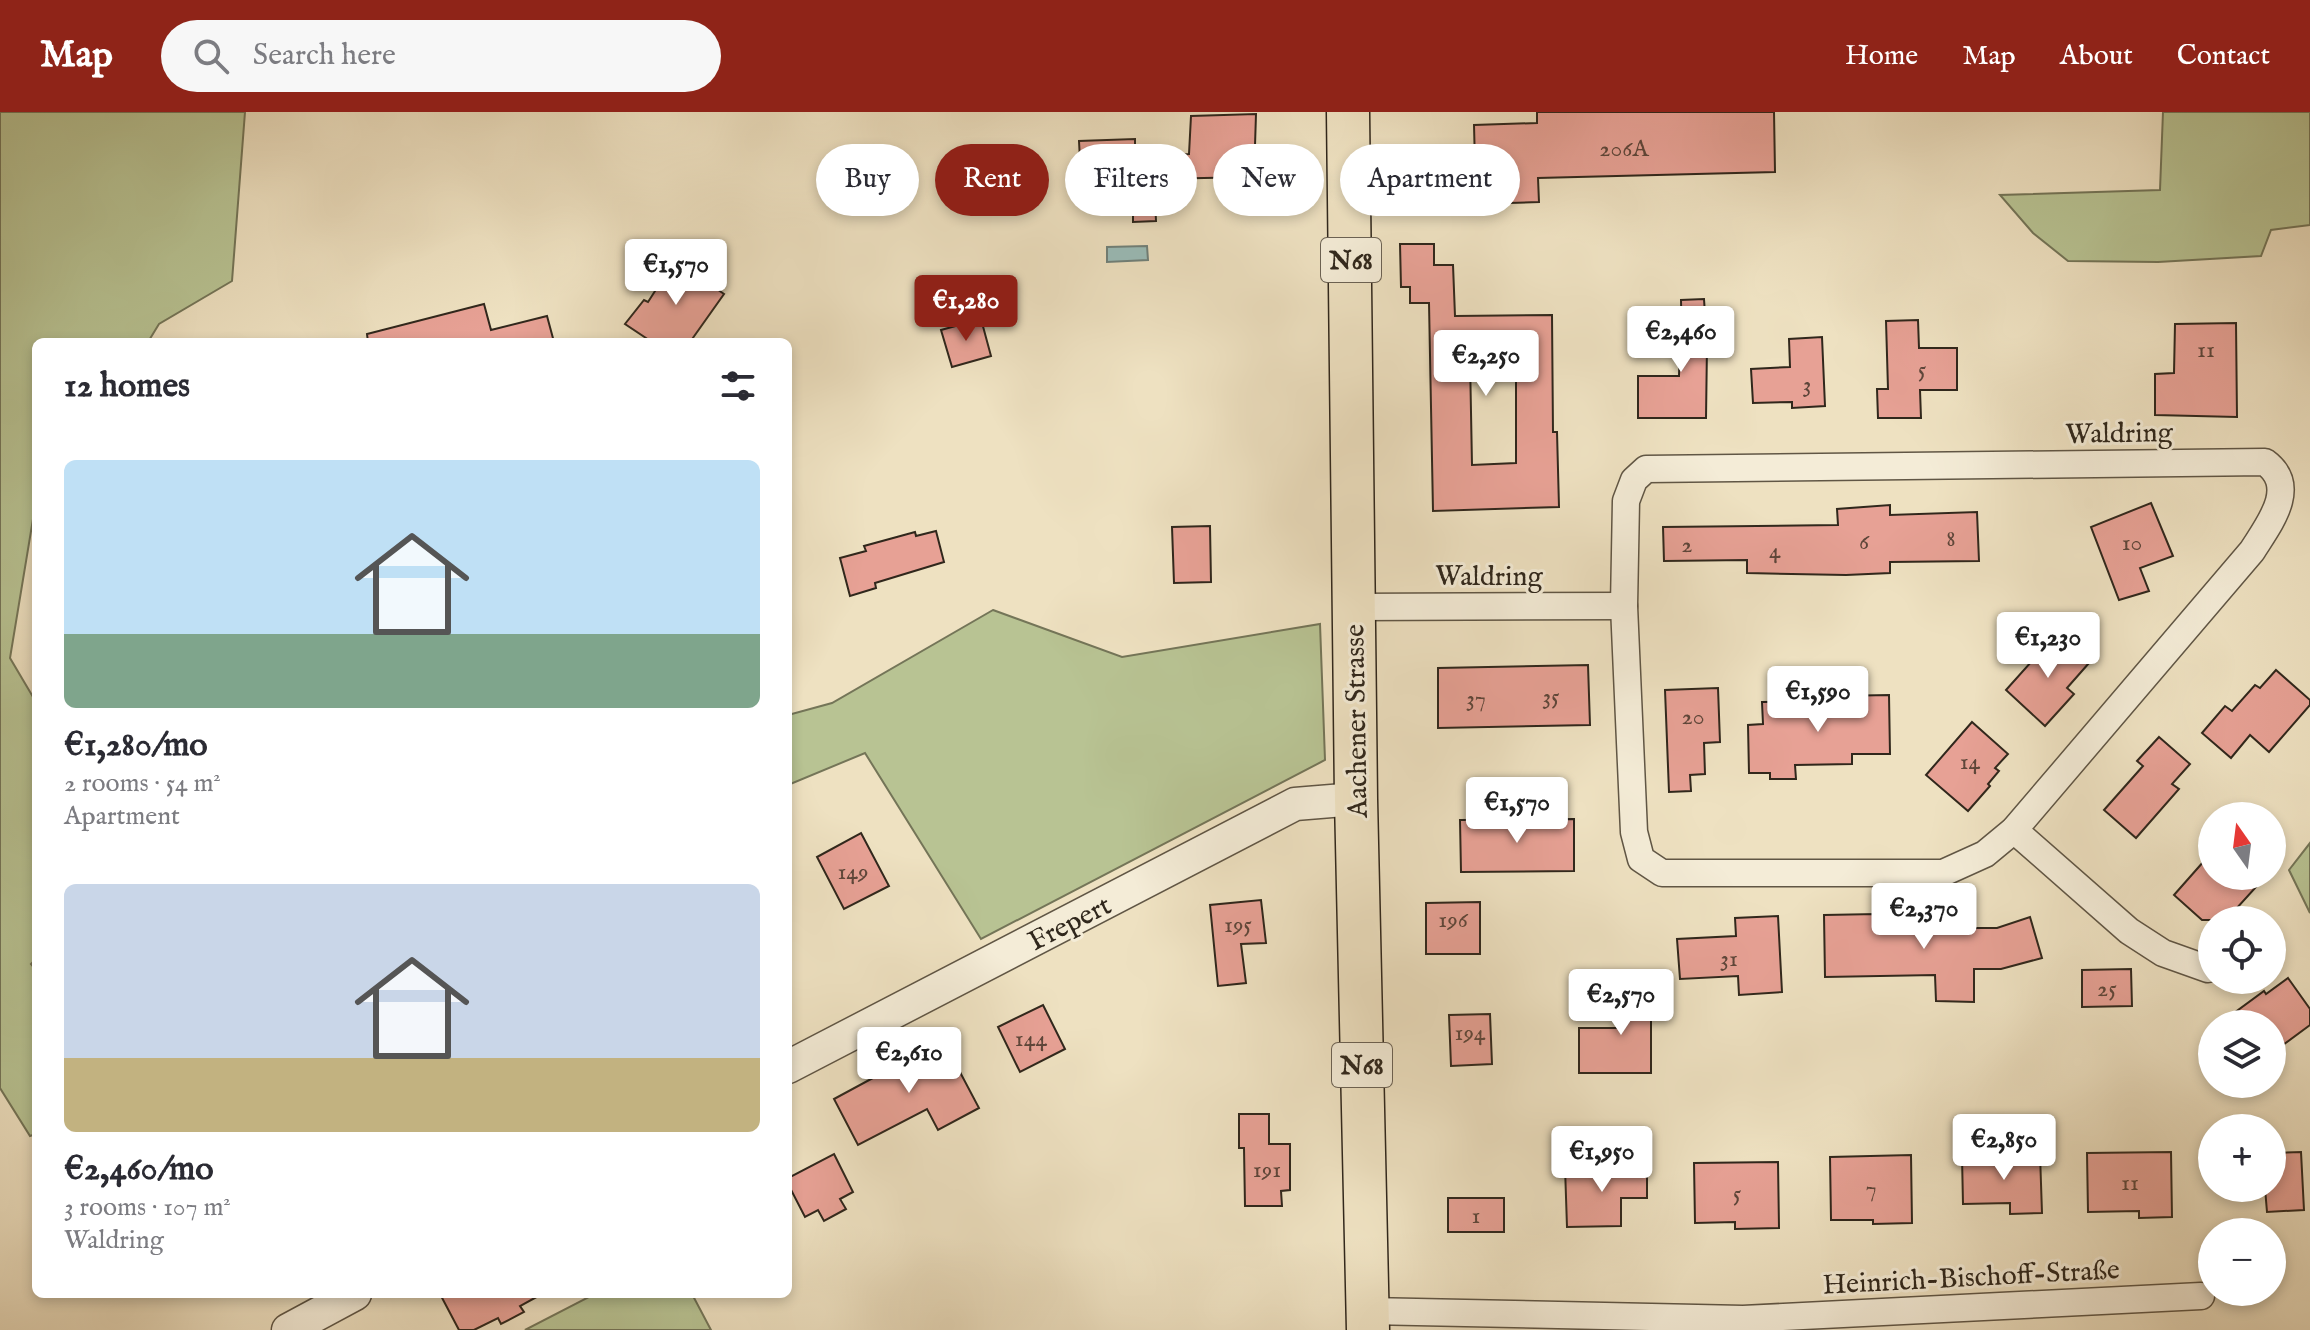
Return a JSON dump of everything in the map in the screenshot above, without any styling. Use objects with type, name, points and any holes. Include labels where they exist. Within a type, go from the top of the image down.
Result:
[{"type":"main road","name":"Aachener Strasse","points":[[1348,112],[1356,799],[1368,1320]]},
{"type":"street","name":"Waldring","points":[[2265,462],[2278,471],[2281,484],[2278,509],[2252,551],[2014,830],[1985,854],[1943,873],[1662,873],[1641,859],[1634,832],[1624,606],[1626,501],[1634,480],[1646,469],[2265,462]]},
{"type":"street","name":"Waldring","points":[[1354,607],[1624,606]]},
{"type":"street","name":"Frepert","points":[[792,1065],[1295,804],[1356,799]]},
{"type":"street","points":[[2014,830],[2129,931],[2163,953],[2198,965]]},
{"type":"street","name":"Heinrich-Bischoff-Straße","points":[[1368,1320],[1746,1325],[2198,1296]]},
{"type":"street","points":[[288,1330],[348,1298]]},
{"type":"green space","points":[[0,112],[245,112],[232,281],[159,324],[150,338],[32,338],[32,525],[10,658],[32,695],[32,1135],[0,1088]]},
{"type":"green space","points":[[2163,112],[2310,112],[2310,225],[2271,230],[2261,256],[2158,262],[2068,261],[2033,233],[2000,195],[2160,190]]},
{"type":"green space","points":[[993,610],[1122,657],[1320,624],[1325,760],[981,939],[865,753],[792,783],[792,714],[832,703]]},
{"type":"green space","points":[[2310,843],[2310,913],[2289,870]]},
{"type":"green space","points":[[587,1298],[694,1298],[711,1330],[525,1330]]},
{"type":"water","points":[[1147,246],[1148,260],[1107,262],[1107,247]]},
{"type":"building","points":[[1537,112],[1774,112],[1775,172],[1538,178],[1539,202],[1520,203],[1520,144],[1474,144],[1474,125],[1537,123]]},
{"type":"building","points":[[1256,114],[1255,144],[1213,144],[1213,178],[1197,178],[1197,144],[1190,144],[1191,116]]},
{"type":"building","points":[[1135,139],[1135,144],[1079,144],[1079,141]]},
{"type":"building","points":[[1133,216],[1156,216],[1156,221],[1133,222]]},
{"type":"building","points":[[1400,244],[1434,244],[1434,265],[1453,265],[1455,316],[1552,315],[1553,432],[1557,432],[1559,507],[1433,511],[1429,303],[1410,303],[1410,287],[1401,287]],"holes":[[[1470,359],[1516,359],[1516,463],[1472,465]]]},
{"type":"building","points":[[675,260],[724,294],[693,338],[646,338],[625,324],[644,300],[648,302]]},
{"type":"building","points":[[1704,299],[1706,418],[1638,418],[1638,376],[1679,376],[1681,300]]},
{"type":"building","points":[[484,304],[491,330],[547,316],[553,338],[368,338],[367,334]]},
{"type":"building","points":[[981,319],[991,356],[952,367],[941,330]]},
{"type":"building","points":[[1918,320],[1919,348],[1957,348],[1957,390],[1920,390],[1921,418],[1878,418],[1877,389],[1888,389],[1886,321]]},
{"type":"building","points":[[2236,323],[2237,417],[2155,415],[2155,374],[2174,373],[2175,324]]},
{"type":"building","points":[[1822,337],[1825,406],[1792,408],[1792,402],[1753,403],[1751,369],[1790,367],[1789,339]]},
{"type":"building","points":[[2151,503],[2173,556],[2140,568],[2149,591],[2119,600],[2091,527]]},
{"type":"building","points":[[1890,505],[1890,515],[1977,512],[1979,561],[1890,562],[1890,573],[1846,575],[1747,573],[1747,560],[1664,561],[1663,527],[1838,525],[1837,509]]},
{"type":"building","points":[[1210,526],[1211,582],[1174,583],[1172,527]]},
{"type":"building","points":[[936,531],[944,562],[875,583],[876,588],[850,596],[840,558],[866,551],[864,546],[915,532],[916,536]]},
{"type":"building","points":[[2056,634],[2089,663],[2067,688],[2074,694],[2045,726],[2006,690]]},
{"type":"building","points":[[1588,665],[1590,725],[1438,728],[1438,668]]},
{"type":"building","points":[[2276,670],[2310,700],[2310,705],[2269,752],[2250,735],[2231,758],[2202,733],[2225,706],[2232,711],[2255,685],[2260,688]]},
{"type":"building","points":[[1718,688],[1720,742],[1704,743],[1705,774],[1690,775],[1691,791],[1669,792],[1665,690]]},
{"type":"building","points":[[1889,695],[1890,754],[1852,754],[1852,764],[1795,765],[1796,779],[1770,779],[1770,773],[1749,773],[1748,725],[1763,724],[1762,702],[1836,701],[1836,696]]},
{"type":"building","points":[[1972,722],[2008,754],[1995,768],[1999,771],[1988,784],[1990,786],[1968,811],[1926,775]]},
{"type":"building","points":[[2159,737],[2190,764],[2172,784],[2179,789],[2136,838],[2104,810],[2143,766],[2137,761]]},
{"type":"building","points":[[1574,819],[1574,871],[1461,872],[1460,820]]},
{"type":"building","points":[[861,833],[889,886],[844,909],[817,857]]},
{"type":"building","points":[[2198,868],[2198,890],[2253,890],[2239,906],[2198,906],[2198,916],[2174,895]]},
{"type":"building","points":[[1261,900],[1266,943],[1241,944],[1246,983],[1218,986],[1210,905]]},
{"type":"building","points":[[1480,902],[1480,954],[1426,954],[1426,903]]},
{"type":"building","points":[[1877,914],[1877,917],[1898,917],[1898,928],[1997,928],[2030,917],[2042,958],[2001,969],[1974,969],[1974,1002],[1936,1001],[1935,975],[1825,977],[1824,915]]},
{"type":"building","points":[[1778,916],[1782,992],[1739,995],[1738,976],[1680,979],[1677,939],[1736,936],[1735,918]]},
{"type":"building","points":[[2131,969],[2132,1006],[2082,1007],[2082,970]]},
{"type":"building","points":[[2288,978],[2310,1009],[2310,1025],[2286,1043],[2286,1010],[2238,1010],[2260,994],[2286,994]]},
{"type":"building","points":[[1620,983],[1651,983],[1651,1073],[1579,1073],[1579,1028],[1620,1028]]},
{"type":"building","points":[[1043,1005],[1065,1049],[1020,1072],[998,1027]]},
{"type":"building","points":[[1490,1014],[1492,1064],[1451,1066],[1449,1015]]},
{"type":"building","points":[[943,1040],[979,1108],[938,1130],[927,1109],[858,1145],[834,1099]]},
{"type":"building","points":[[1239,1114],[1269,1114],[1269,1144],[1290,1144],[1290,1190],[1281,1191],[1282,1206],[1245,1206],[1244,1148],[1239,1148]]},
{"type":"building","points":[[2171,1152],[2172,1217],[2139,1218],[2139,1211],[2088,1212],[2087,1153]]},
{"type":"building","points":[[2301,1152],[2304,1210],[2267,1212],[2266,1202],[2286,1202],[2286,1153]]},
{"type":"building","points":[[834,1154],[853,1192],[840,1199],[846,1209],[824,1221],[818,1210],[805,1217],[792,1192],[792,1176]]},
{"type":"building","points":[[2040,1154],[2042,1213],[2010,1214],[2010,1203],[1963,1204],[1962,1156]]},
{"type":"building","points":[[1911,1155],[1912,1223],[1873,1224],[1873,1220],[1831,1220],[1830,1157]]},
{"type":"building","points":[[1778,1162],[1779,1228],[1735,1229],[1735,1222],[1695,1223],[1694,1163]]},
{"type":"building","points":[[1647,1166],[1647,1198],[1621,1198],[1621,1226],[1567,1227],[1565,1167]]},
{"type":"building","points":[[1448,1198],[1504,1198],[1504,1232],[1448,1232]]},
{"type":"building","points":[[442,1298],[535,1298],[520,1306],[524,1312],[501,1324],[498,1318],[474,1330],[459,1330]]}]
